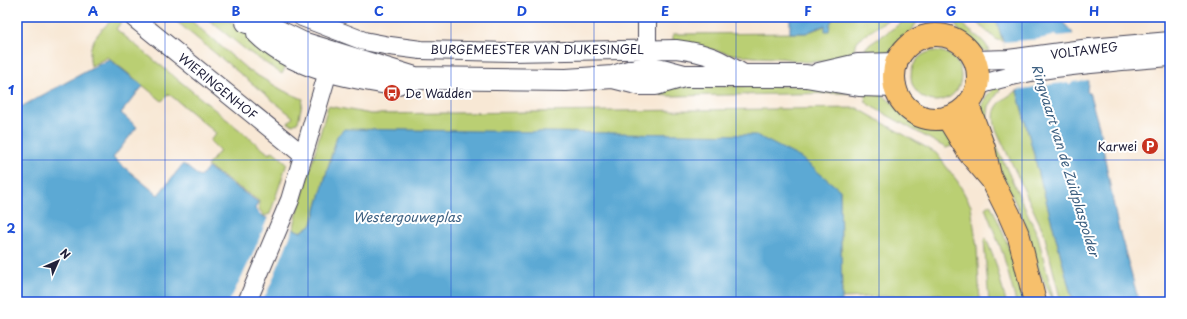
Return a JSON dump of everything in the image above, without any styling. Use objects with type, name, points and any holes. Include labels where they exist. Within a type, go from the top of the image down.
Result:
[{"type":"main road","points":[[924,26],[936,34],[946,26],[964,44],[974,60],[978,72],[972,95],[958,112],[947,117],[935,119],[917,114],[902,103],[895,86],[896,64],[906,46],[924,26]]},
{"type":"main road","points":[[972,95],[992,180],[1018,237],[1036,302]]},
{"type":"main road","points":[[947,117],[969,153],[992,180]]},
{"type":"street","name":"BURGEMEESTER VAN DIJKESINGEL","points":[[302,17],[364,40],[390,46],[421,50],[511,52],[676,49],[718,58],[747,76]]},
{"type":"street","points":[[647,17],[647,49]]},
{"type":"street","name":"WIERINGENHOF","points":[[134,18],[303,154]]},
{"type":"street","points":[[243,20],[263,24],[302,43],[330,63],[391,70],[415,78],[566,80],[613,77],[636,83],[648,84],[684,76],[806,76],[859,85],[895,86]]},
{"type":"street","name":"VOLTAWEG","points":[[974,60],[1010,67],[1093,56],[1170,41]]},
{"type":"street","name":"VOLTAWEG","points":[[1093,56],[1170,57]]},
{"type":"street","points":[[247,302],[283,220],[330,63]]},
{"type":"street","points":[[806,76],[858,65],[896,64]]},
{"type":"street","name":"VOLTAWEG","points":[[972,95],[1010,67]]},
{"type":"green space","points":[[114,17],[125,17],[116,29],[269,154],[273,151],[287,163],[270,214],[264,216],[259,209],[259,201],[207,166],[220,151],[210,141],[216,133],[169,94],[162,101],[108,57],[91,66],[90,51],[92,44],[98,34]]},
{"type":"green space","points":[[171,17],[187,17],[248,70],[284,91],[303,99],[298,122],[293,125],[288,123],[293,117]]},
{"type":"green space","points":[[205,17],[224,17],[288,62],[282,74],[246,50]]},
{"type":"green space","points":[[834,17],[892,17],[859,39],[855,45],[853,60],[804,62],[781,58],[731,54],[697,46],[673,43],[673,34],[806,33],[830,24]]},
{"type":"green space","points":[[908,17],[918,17],[913,29],[903,40],[886,54],[864,59],[866,47]]},
{"type":"green space","points":[[952,17],[960,17],[966,27],[987,46],[989,51],[987,52],[981,49],[966,38],[957,28]]},
{"type":"green space","points":[[970,17],[995,17],[1003,41],[997,40]]},
{"type":"green space","points":[[936,51],[945,53],[954,58],[959,67],[961,76],[959,85],[954,94],[945,99],[936,101],[927,99],[918,94],[913,85],[911,76],[913,67],[918,58],[927,53]]},
{"type":"green space","points":[[795,86],[851,93],[669,96],[661,95],[659,88]]},
{"type":"green space","points":[[999,86],[1000,90],[989,106],[986,128],[980,111],[986,96]]},
{"type":"green space","points":[[865,90],[883,95],[910,118],[939,127],[957,144],[946,148],[869,105],[866,102]]},
{"type":"green space","points":[[1017,91],[1073,302],[1061,302],[1044,233],[994,122],[995,110],[1005,98]]},
{"type":"green space","points":[[328,106],[371,114],[857,108],[936,153],[958,182],[971,206],[977,248],[980,302],[944,302],[941,294],[842,298],[840,190],[337,136],[312,224],[301,232],[294,229],[295,222]]},
{"type":"green space","points":[[990,133],[1038,236],[1054,302],[1039,271],[1027,228],[984,135]]},
{"type":"green space","points":[[990,204],[1010,252],[1025,302],[1016,302],[1003,254],[985,208]]},
{"type":"green space","points":[[986,238],[996,264],[1006,302],[989,302],[984,240]]},
{"type":"water","points":[[790,17],[834,17],[830,24],[829,31],[825,31],[825,25],[806,33],[790,33]]},
{"type":"water","name":"Ringvaart van de Zuidplaspolder","points":[[995,17],[1058,17],[1072,32],[1088,82],[1087,92],[1089,92],[1099,127],[1117,222],[1139,302],[1073,302],[1017,91],[1019,90]]},
{"type":"water","name":"Westergouweplas","points":[[109,59],[143,86],[121,113],[137,127],[113,158],[158,195],[183,164],[200,177],[208,168],[258,202],[255,209],[262,216],[301,232],[312,224],[337,136],[344,129],[756,135],[801,158],[840,190],[842,302],[17,302],[17,109]]},
{"type":"pier","points":[[1055,34],[1058,36],[1075,34],[1089,80],[1073,82],[1070,85],[1067,83],[1053,84],[1018,90],[1003,42],[1039,39],[1053,36]]},
{"type":"pier","points":[[268,217],[294,227],[270,286],[262,302],[229,302],[252,256]]},
{"type":"place","name":"De Wadden","points":[[392,93]]},
{"type":"place","name":"Karwei","points":[[1150,146]]}]
